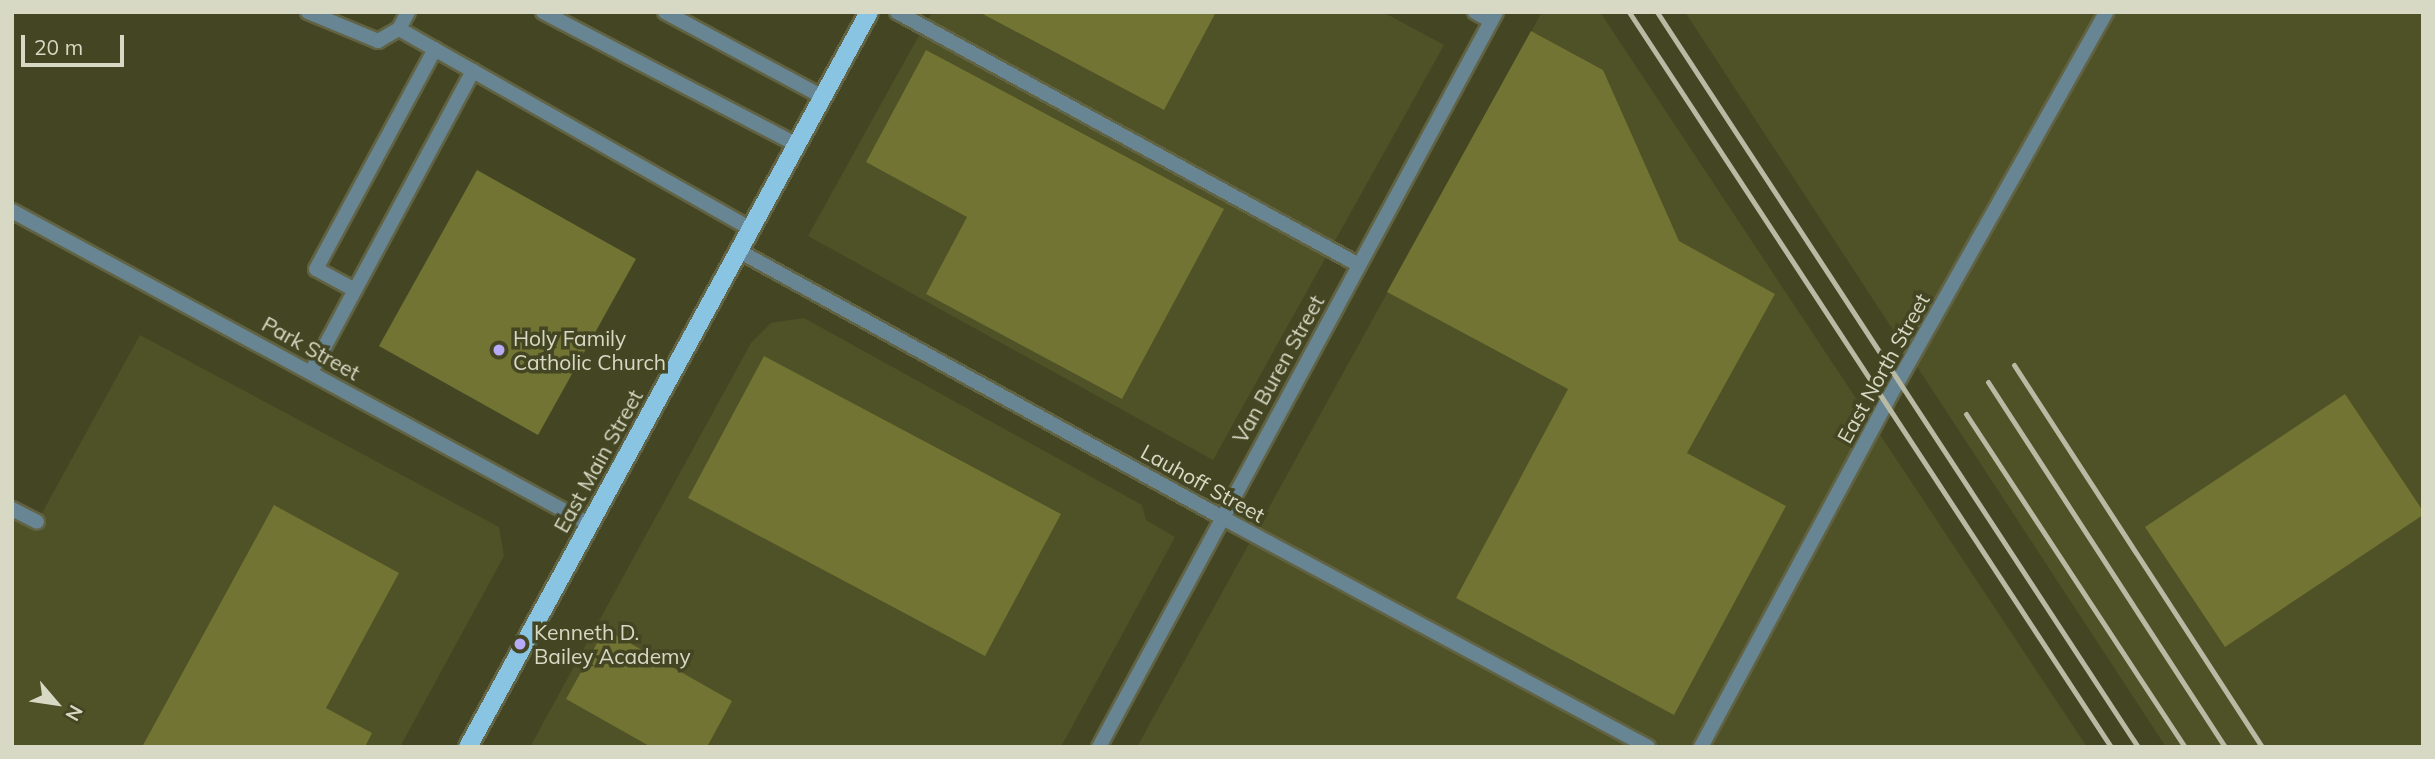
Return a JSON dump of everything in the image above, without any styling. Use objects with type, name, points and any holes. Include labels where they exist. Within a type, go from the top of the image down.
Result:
[{"type":"main road","name":"East Main Street","points":[[468,747],[869,12]]},
{"type":"street","points":[[308,12],[378,41],[399,29],[408,12]]},
{"type":"street","points":[[543,12],[797,145]]},
{"type":"street","points":[[665,12],[823,97]]},
{"type":"street","points":[[897,12],[1359,265]]},
{"type":"street","points":[[1475,12],[1494,17]]},
{"type":"street","name":"East North Street","points":[[1701,747],[1886,403],[2106,12]]},
{"type":"street","name":"Van Buren Street","points":[[1099,747],[1494,17]]},
{"type":"street","points":[[399,29],[751,229]]},
{"type":"street","points":[[355,290],[316,269],[435,49]]},
{"type":"street","points":[[311,372],[473,71]]},
{"type":"street","name":"Park Street","points":[[12,211],[589,524]]},
{"type":"street","name":"Lauhoff Street","points":[[739,251],[1222,517],[1648,747]]},
{"type":"street","points":[[12,509],[37,522]]},
{"type":"shaded area","points":[[932,12],[1383,12],[1444,45],[1213,460],[808,236]]},
{"type":"shaded area","points":[[1542,12],[1600,12],[2087,747],[1137,747]]},
{"type":"shaded area","points":[[1685,12],[2423,12],[2423,747],[2166,747]]},
{"type":"shaded area","points":[[804,318],[1142,505],[1146,520],[1175,537],[1061,747],[530,747],[751,343],[771,323]]},
{"type":"shaded area","points":[[140,335],[499,527],[504,556],[400,747],[12,747],[12,509],[37,522]]},
{"type":"building","points":[[979,12],[1216,12],[1164,110]]},
{"type":"building","points":[[1531,31],[1603,70],[1679,241],[1775,294],[1687,453],[1786,506],[1674,715],[1456,598],[1568,389],[1387,292]]},
{"type":"building","points":[[926,50],[1224,209],[1122,399],[926,294],[967,217],[866,162]]},
{"type":"building","points":[[477,170],[636,259],[538,435],[379,346]]},
{"type":"building","points":[[764,356],[1061,514],[985,656],[688,498]]},
{"type":"building","points":[[2345,394],[2423,511],[2423,515],[2225,647],[2145,527]]},
{"type":"building","points":[[274,505],[399,573],[326,708],[372,733],[365,747],[142,747]]},
{"type":"building","points":[[605,629],[732,701],[707,747],[651,747],[566,699]]},
{"type":"railway","points":[[1629,12],[2111,747]]},
{"type":"railway","points":[[1657,12],[2138,747]]},
{"type":"railway","points":[[2014,365],[2262,747]]},
{"type":"railway","points":[[1988,382],[2225,747]]},
{"type":"railway","points":[[1966,414],[2185,747]]},
{"type":"place","name":"Holy Family Catholic Church","points":[[499,350]]},
{"type":"place","name":"Kenneth D. Bailey Academy","points":[[520,644]]}]
